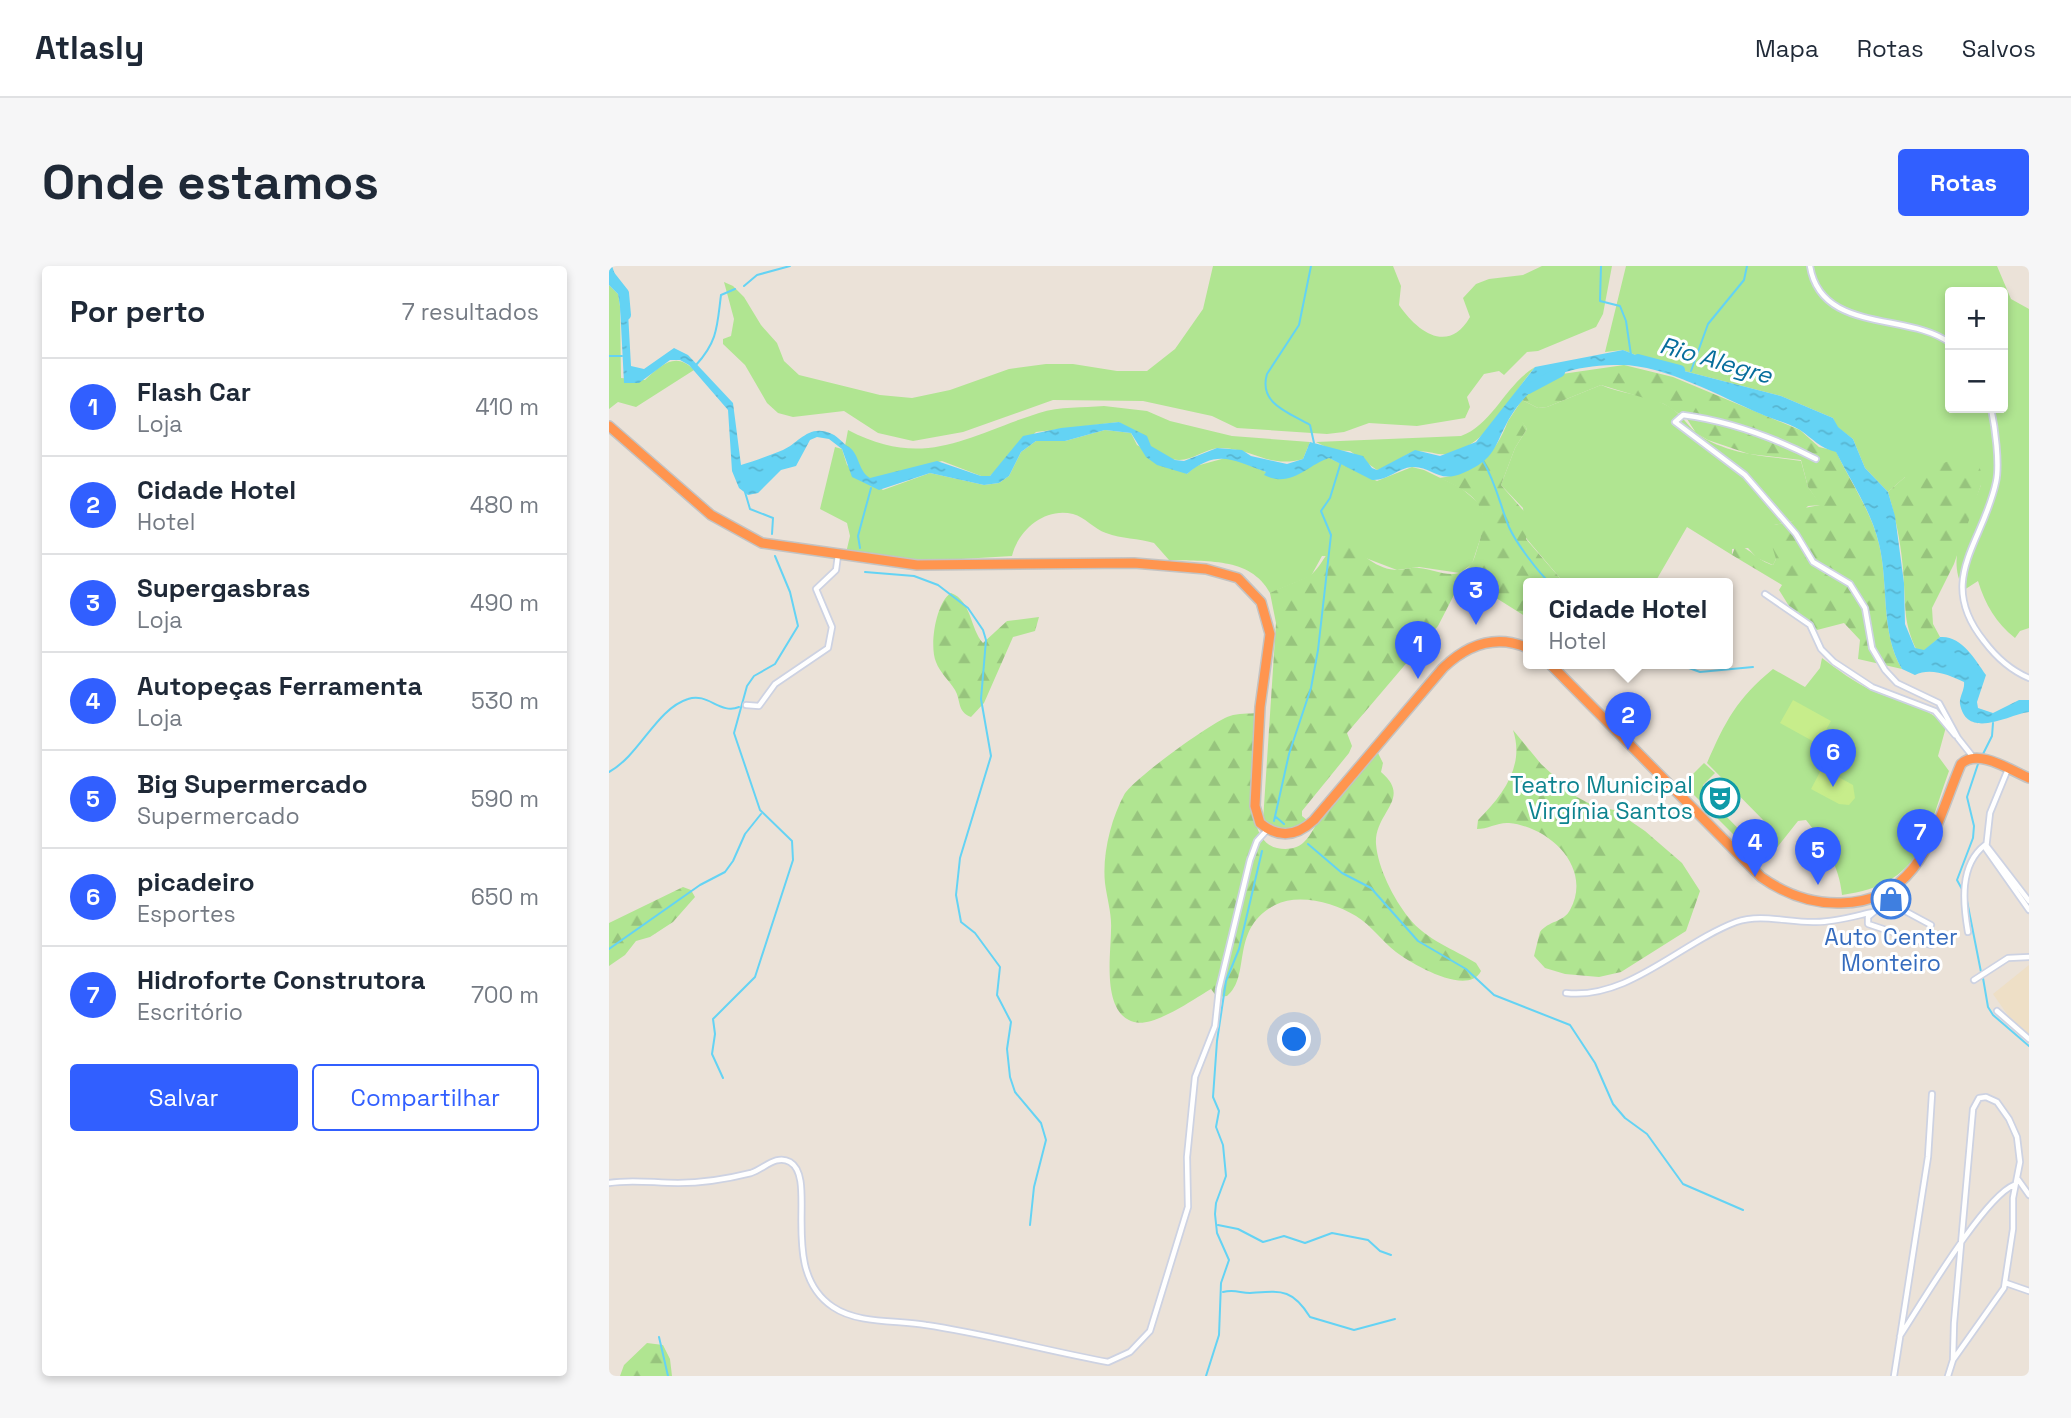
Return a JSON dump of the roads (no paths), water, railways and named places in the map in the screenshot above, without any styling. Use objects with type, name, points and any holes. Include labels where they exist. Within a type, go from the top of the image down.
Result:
[{"type":"highway","points":[[609,426],[727,527],[762,543],[838,555],[950,566],[1134,563],[1206,569],[1238,578],[1261,602],[1270,634],[1260,706],[1255,806],[1260,823],[1267,829],[1289,834],[1304,829],[1314,820],[1443,668],[1461,653],[1474,646],[1500,640],[1523,647]]},
{"type":"highway","points":[[1555,669],[1705,822],[1775,887],[1789,894],[1824,903],[1882,900],[1916,867],[1927,848],[1961,764],[1979,758],[2029,778]]},
{"type":"street","points":[[1810,266],[1822,293],[1842,309],[1865,318],[1932,333],[1945,340]]},
{"type":"street","points":[[1991,413],[1997,480],[1988,512],[1970,548],[1961,590],[1971,625],[2002,662],[2029,678]]},
{"type":"street","points":[[1816,459],[1776,439],[1702,419],[1683,415],[1675,422],[1745,475],[1796,534],[1813,562],[1850,584],[1865,608],[1872,648],[1885,670],[1898,683],[1939,703],[1958,738]]},
{"type":"street","points":[[746,705],[759,706],[770,688],[828,648],[832,626],[817,589],[836,570],[838,555]]},
{"type":"street","points":[[1765,594],[1810,625],[1821,649],[1834,662],[1872,687],[1935,711],[1979,758]]},
{"type":"street","points":[[2008,769],[1990,813],[1986,844],[1991,859],[2029,911]]},
{"type":"street","points":[[609,1183],[713,1181],[751,1173],[777,1160],[786,1160],[796,1167],[801,1182],[801,1260],[816,1291],[834,1308],[872,1319],[927,1325],[1108,1362],[1130,1352],[1150,1331],[1188,1207],[1187,1157],[1195,1077],[1215,1026],[1219,989],[1250,860],[1257,841],[1267,829]]},
{"type":"street","points":[[1968,932],[1962,895],[1977,853],[1986,844]]},
{"type":"street","points":[[1986,844],[2029,901]]},
{"type":"street","points":[[1930,945],[1868,924],[1867,920],[1882,900],[1931,925]]},
{"type":"street","points":[[1566,993],[1588,994],[1619,984],[1700,939],[1747,919],[1820,922],[1873,912]]},
{"type":"street","points":[[1974,980],[2008,958],[2029,956]]},
{"type":"street","points":[[1997,1011],[2029,1039]]},
{"type":"street","points":[[1894,1376],[1928,1157],[1932,1094]]},
{"type":"street","points":[[1948,1376],[1953,1360],[1973,1109],[1979,1098],[1986,1097],[1997,1102],[2009,1119],[2017,1137],[2020,1162],[2015,1185],[2006,1283],[1953,1360]]},
{"type":"street","points":[[2017,1177],[2029,1195]]},
{"type":"street","points":[[1900,1336],[1962,1244],[2002,1191],[2015,1185]]},
{"type":"street","points":[[2006,1283],[2029,1291]]},
{"type":"water","points":[[609,266],[612,266],[628,312],[631,366],[644,369],[674,348],[688,355],[733,403],[741,465],[783,450],[811,432],[824,431],[849,447],[870,478],[937,461],[981,476],[990,476],[1023,436],[1061,428],[1119,422],[1147,436],[1151,446],[1175,460],[1184,461],[1217,448],[1242,450],[1251,456],[1287,464],[1303,459],[1310,442],[1363,456],[1372,468],[1377,470],[1415,450],[1440,456],[1476,442],[1535,367],[1623,350],[1661,365],[1781,396],[1833,418],[1838,427],[1853,439],[1865,468],[1888,492],[1895,516],[1904,583],[1905,624],[1915,648],[1924,650],[1940,637],[1955,640],[1967,649],[1986,675],[1977,702],[1978,708],[1993,713],[2019,700],[2029,700],[2029,712],[1990,723],[1971,721],[1964,715],[1960,704],[1964,682],[1940,673],[1915,675],[1902,669],[1895,655],[1888,624],[1879,544],[1866,508],[1836,452],[1821,446],[1791,425],[1656,370],[1621,365],[1586,367],[1556,376],[1531,392],[1519,404],[1488,457],[1474,468],[1447,477],[1412,467],[1383,479],[1372,480],[1329,458],[1291,478],[1274,479],[1264,475],[1266,472],[1226,459],[1208,461],[1187,474],[1157,465],[1146,457],[1131,433],[1105,430],[1065,441],[1036,441],[1021,452],[1009,476],[999,483],[984,485],[930,473],[879,490],[852,477],[842,449],[829,439],[817,437],[810,440],[796,466],[781,470],[758,493],[748,495],[739,488],[732,471],[728,410],[689,365],[680,360],[670,360],[639,383],[624,383],[620,306],[618,294],[609,285]]},
{"type":"waterway","points":[[744,286],[757,275],[790,266]]},
{"type":"waterway","points":[[1311,266],[1299,325],[1267,374],[1265,384],[1271,400],[1285,412],[1310,425],[1314,443]]},
{"type":"waterway","points":[[1601,266],[1600,301],[1620,306],[1626,321],[1631,355]]},
{"type":"waterway","points":[[1691,371],[1708,324],[1744,280],[1747,266]]},
{"type":"waterway","name":"Rio Alegre","points":[[609,274],[624,293],[626,315]]},
{"type":"waterway","points":[[696,365],[713,340],[721,295],[735,289]]},
{"type":"waterway","points":[[609,356],[622,356]]},
{"type":"waterway","name":"Rio Alegre","points":[[1638,359],[1680,370]]},
{"type":"waterway","name":"Rio Alegre","points":[[1528,389],[1560,372]]},
{"type":"waterway","points":[[1483,461],[1512,534],[1546,578]]},
{"type":"waterway","points":[[1274,821],[1289,754],[1311,688],[1331,535],[1321,511],[1330,498],[1341,462]]},
{"type":"waterway","points":[[860,548],[858,536],[871,488]]},
{"type":"waterway","points":[[745,492],[750,509],[773,518],[772,534]]},
{"type":"waterway","points":[[723,1078],[712,1054],[715,1034],[713,1019],[755,977],[793,860],[792,841],[760,810],[734,733],[747,686],[754,676],[775,664],[798,626],[790,592],[775,556]]},
{"type":"waterway","points":[[865,572],[914,576],[938,585],[968,608],[983,630],[986,640],[981,699],[991,756],[960,858],[956,895],[961,922],[975,933],[1000,967],[997,995],[1011,1022],[1007,1049],[1010,1077],[1015,1092],[1041,1123],[1046,1140],[1034,1187],[1030,1225]]},
{"type":"waterway","points":[[1733,669],[1753,667]]},
{"type":"waterway","points":[[1692,669],[1700,672],[1732,669]]},
{"type":"waterway","points":[[609,772],[630,755],[657,722],[677,704],[688,699],[702,698],[726,708],[739,707]]},
{"type":"waterway","points":[[1982,756],[1992,736],[1993,723]]},
{"type":"waterway","points":[[1963,891],[1957,880],[1973,838],[1974,826],[1967,797],[1979,761]]},
{"type":"waterway","points":[[609,949],[700,885],[725,872],[745,834],[761,814]]},
{"type":"waterway","points":[[1276,817],[1284,824]]},
{"type":"waterway","points":[[1308,844],[1342,873],[1371,888],[1418,941],[1466,969],[1494,995],[1570,1025],[1595,1063],[1613,1104],[1625,1118],[1647,1134],[1683,1184],[1743,1210]]},
{"type":"waterway","points":[[1206,1376],[1219,1335],[1221,1283],[1229,1260],[1217,1233],[1215,1214],[1226,1176],[1223,1145],[1216,1127],[1219,1111],[1213,1097],[1217,1041],[1226,981],[1239,949],[1262,851]]},
{"type":"waterway","points":[[1966,896],[1981,972]]},
{"type":"waterway","points":[[1983,978],[1988,1007],[1993,1015],[2029,1046]]},
{"type":"waterway","points":[[1218,1225],[1238,1229],[1263,1242],[1284,1236],[1305,1243],[1332,1233],[1368,1240],[1380,1251],[1391,1255]]},
{"type":"waterway","points":[[1223,1292],[1285,1293],[1297,1301],[1310,1317],[1354,1330],[1395,1319]]},
{"type":"waterway","points":[[659,1337],[668,1376]]},
{"type":"place","name":"Supergasbras","points":[[1476,625]]},
{"type":"place","name":"Flash Car","points":[[1418,679]]},
{"type":"place","name":"Cidade Hotel","points":[[1628,750]]},
{"type":"place","name":"picadeiro","points":[[1833,787]]},
{"type":"place","name":"Teatro Municipal Virgínia Santos","points":[[1720,798]]},
{"type":"place","name":"Hidroforte Construtora","points":[[1920,867]]},
{"type":"place","name":"Autopeças Ferramenta","points":[[1755,877]]},
{"type":"place","name":"Big Supermercado","points":[[1818,885]]},
{"type":"place","name":"Auto Center Monteiro","points":[[1891,899]]}]
